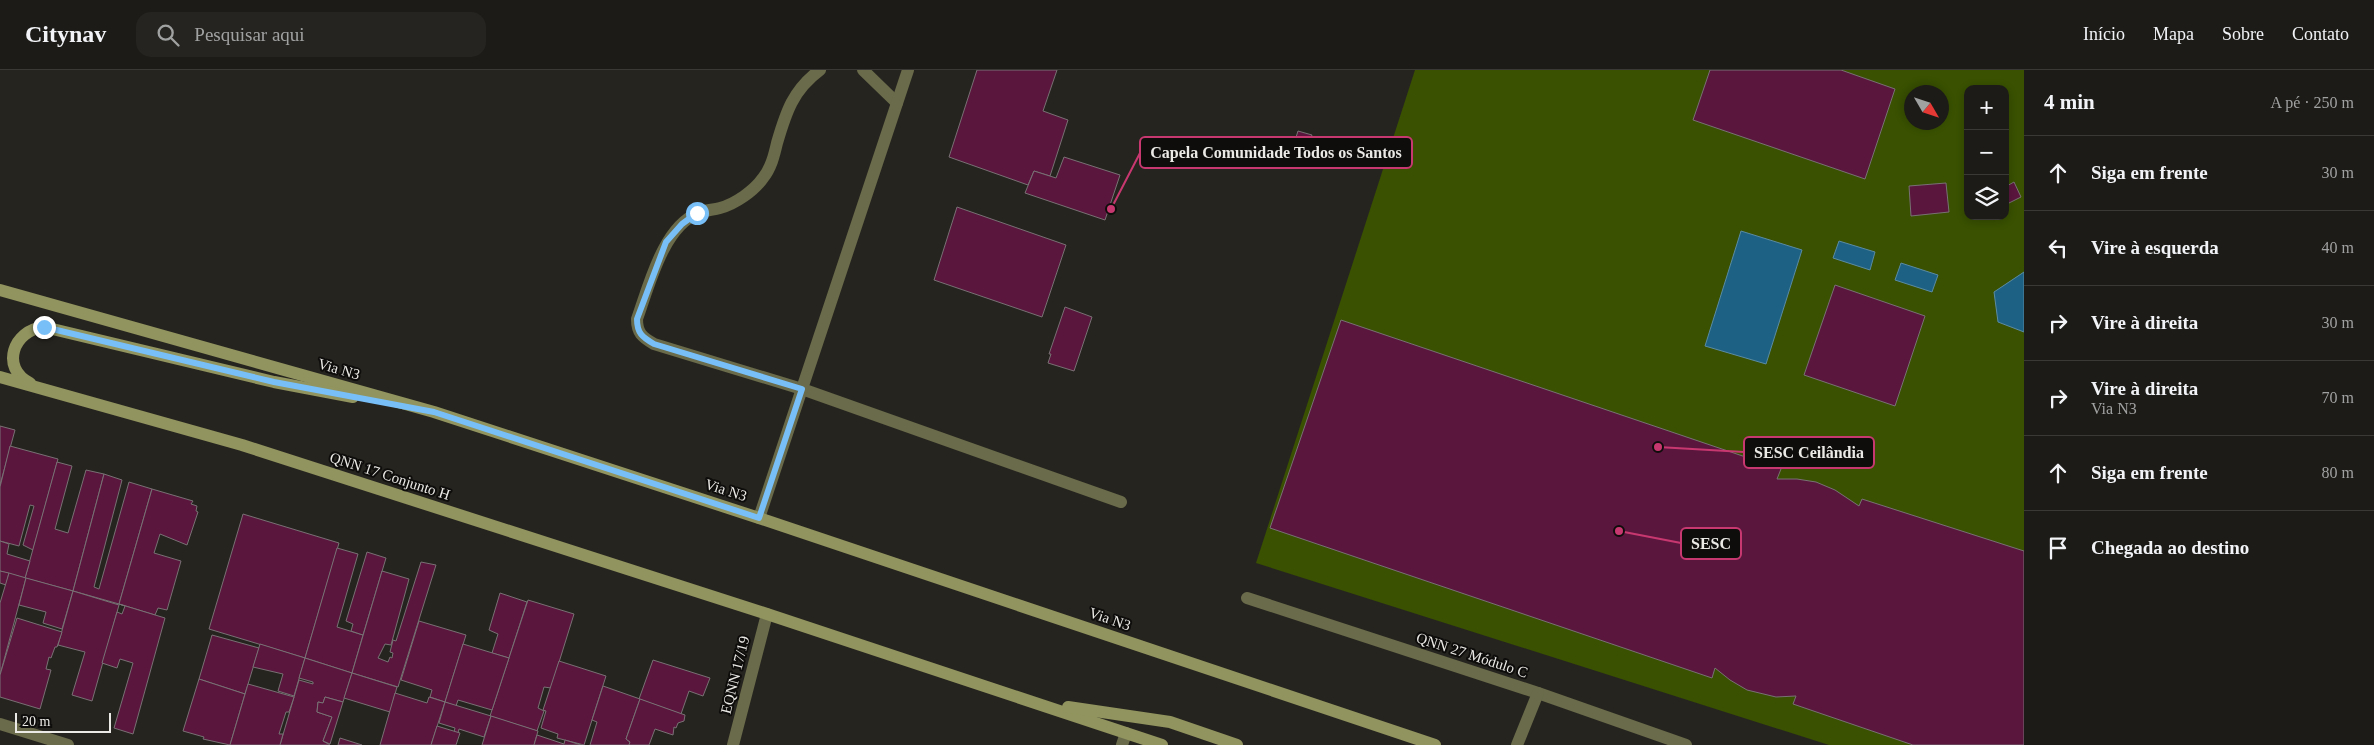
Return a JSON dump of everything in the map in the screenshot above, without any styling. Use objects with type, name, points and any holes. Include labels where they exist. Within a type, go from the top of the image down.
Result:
[{"type":"main road","name":"Via N3","points":[[0,290],[434,412],[759,518],[1435,745]]},
{"type":"main road","points":[[34,385],[26,381],[14,366],[14,347],[26,332],[34,328],[44,327],[274,382],[434,412]]},
{"type":"main road","name":"QNN 17 Conjunto H","points":[[0,377],[242,445],[767,614]]},
{"type":"main road","points":[[767,614],[1036,703],[1124,739],[1162,745]]},
{"type":"main road","points":[[1036,703],[1170,722],[1237,745]]},
{"type":"street","points":[[820,70],[807,80],[792,98],[772,163],[763,179],[736,201],[721,208],[697,213],[682,224],[666,242],[637,319],[637,328],[642,337],[654,344],[802,389],[1121,502]]},
{"type":"street","points":[[863,70],[897,103]]},
{"type":"street","points":[[759,518],[908,70]]},
{"type":"street","name":"QNN 27 Módulo C","points":[[1247,598],[1538,693],[1686,745]]},
{"type":"street","name":"EQNN 17/19","points":[[733,745],[767,614]]},
{"type":"street","points":[[1517,745],[1538,693]]},
{"type":"street","points":[[0,724],[68,745]]},
{"type":"green space","points":[[1415,70],[2024,70],[2024,745],[1829,745],[1256,563]]},
{"type":"water","points":[[1741,231],[1802,250],[1766,364],[1705,346]]},
{"type":"water","points":[[1839,241],[1875,252],[1870,270],[1833,258]]},
{"type":"water","points":[[1901,263],[1938,275],[1932,292],[1895,280]]},
{"type":"water","points":[[2024,272],[2024,332],[1998,322],[1994,292]]},
{"type":"building","points":[[977,70],[1057,70],[1043,111],[1068,120],[1050,176],[1034,171],[1028,185],[949,157]]},
{"type":"building","points":[[1710,70],[1841,70],[1895,89],[1865,179],[1693,120]]},
{"type":"building","points":[[1298,131],[1312,135],[1303,160],[1290,156]]},
{"type":"building","points":[[1064,157],[1120,175],[1105,220],[1025,193],[1034,171],[1056,178]]},
{"type":"building","points":[[2014,182],[2021,197],[2009,203],[2009,185]]},
{"type":"building","points":[[1946,183],[1949,212],[1911,216],[1909,186]]},
{"type":"building","points":[[957,207],[1066,245],[1042,317],[934,280]]},
{"type":"building","points":[[1835,285],[1925,316],[1895,406],[1804,375]]},
{"type":"building","points":[[1065,307],[1092,317],[1074,371],[1048,363],[1051,354],[1049,354]]},
{"type":"building","points":[[1341,320],[1781,469],[1777,479],[1797,479],[1816,482],[1835,490],[1859,506],[1862,499],[2024,551],[2024,745],[1913,745],[1793,704],[1796,696],[1776,697],[1747,690],[1715,668],[1712,678],[1270,528]]},
{"type":"building","points":[[0,426],[15,430],[0,485]]},
{"type":"building","points":[[10,446],[58,459],[33,550],[23,545],[34,506],[30,505],[19,546],[0,541],[0,487]]},
{"type":"building","points":[[57,462],[72,466],[55,529],[68,533],[86,470],[104,474],[73,591],[25,578]]},
{"type":"building","points":[[104,474],[122,480],[94,587],[99,589],[129,482],[152,489],[119,604],[73,591]]},
{"type":"building","points":[[152,489],[193,501],[191,504],[197,506],[196,511],[198,512],[187,545],[160,534],[154,553],[181,561],[167,610],[158,608],[155,615],[119,604]]},
{"type":"building","points":[[243,514],[339,543],[305,658],[209,629]]},
{"type":"building","points":[[0,541],[9,544],[7,554],[30,561],[25,578],[0,571]]},
{"type":"building","points":[[337,548],[358,554],[337,627],[363,635],[352,673],[305,658]]},
{"type":"building","points":[[367,552],[386,558],[363,635],[351,631],[353,624],[346,621]]},
{"type":"building","points":[[421,562],[436,565],[398,687],[352,673],[382,571],[409,579],[391,645],[385,644],[378,658],[388,662],[390,657],[392,658],[393,653],[390,652],[393,640],[396,641]]},
{"type":"building","points":[[0,571],[9,573],[6,585],[0,583]]},
{"type":"building","points":[[9,573],[26,578],[0,675],[0,603]]},
{"type":"building","points":[[26,578],[73,591],[62,629],[43,623],[46,612],[19,605]]},
{"type":"building","points":[[73,591],[119,605],[92,701],[72,695],[85,652],[58,645]]},
{"type":"building","points":[[500,593],[527,602],[509,658],[492,653],[498,634],[489,630]]},
{"type":"building","points":[[528,600],[574,614],[551,688],[544,687],[538,708],[544,711],[537,731],[490,716]]},
{"type":"building","points":[[119,604],[165,618],[133,734],[114,728],[133,663],[120,659],[117,668],[102,663],[117,612],[122,614],[125,606]]},
{"type":"building","points":[[17,618],[62,632],[57,647],[55,647],[51,658],[49,657],[46,669],[51,670],[40,709],[0,697],[0,675]]},
{"type":"building","points":[[419,621],[466,635],[445,702],[430,697],[432,690],[401,680]]},
{"type":"building","points":[[212,635],[259,648],[245,694],[199,679]]},
{"type":"building","points":[[260,644],[305,658],[294,696],[278,691],[283,674],[253,667]]},
{"type":"building","points":[[463,644],[509,658],[492,710],[458,700],[456,706],[445,702]]},
{"type":"building","points":[[305,658],[352,673],[343,702],[325,697],[323,703],[318,702],[317,712],[332,717],[323,741],[330,745],[280,745],[299,680],[313,684],[313,682],[299,678]]},
{"type":"building","points":[[653,660],[710,678],[703,696],[689,691],[681,714],[639,699]]},
{"type":"building","points":[[559,661],[606,676],[584,745],[557,738],[558,734],[541,728],[546,711],[543,710]]},
{"type":"building","points":[[352,673],[397,687],[390,712],[344,698]]},
{"type":"building","points":[[199,679],[245,694],[230,745],[203,739],[204,737],[183,731]]},
{"type":"building","points":[[248,684],[294,697],[289,712],[286,712],[279,734],[283,734],[280,745],[230,745]]},
{"type":"building","points":[[603,686],[640,699],[626,739],[630,742],[629,745],[590,745],[597,722],[592,720]]},
{"type":"building","points":[[395,693],[427,703],[429,697],[445,702],[431,745],[380,745]]},
{"type":"building","points":[[325,697],[343,702],[330,744],[323,741],[332,717],[317,712],[318,702],[323,703]]},
{"type":"building","points":[[640,699],[685,715],[684,721],[678,723],[676,728],[674,727],[673,735],[655,729],[649,745],[629,745],[630,742],[626,739]]},
{"type":"building","points":[[445,702],[491,716],[484,737],[459,729],[458,733],[454,732],[455,728],[439,723]]},
{"type":"building","points":[[491,716],[538,731],[534,745],[482,745]]},
{"type":"building","points":[[437,726],[460,733],[456,745],[431,745]]},
{"type":"building","points":[[537,735],[564,744],[565,740],[581,745],[534,745]]},
{"type":"building","points":[[340,738],[362,745],[338,745]]},
{"type":"place","name":"Capela Comunidade Todos os Santos","points":[[1111,209]]},
{"type":"place","name":"SESC Ceilândia","points":[[1658,447]]},
{"type":"place","name":"SESC","points":[[1619,531]]},
{"type":"route","points":[[44,327],[274,382],[434,412],[759,518],[802,389],[654,344],[642,337],[637,328],[637,319],[666,242],[682,224],[697,213]]}]
